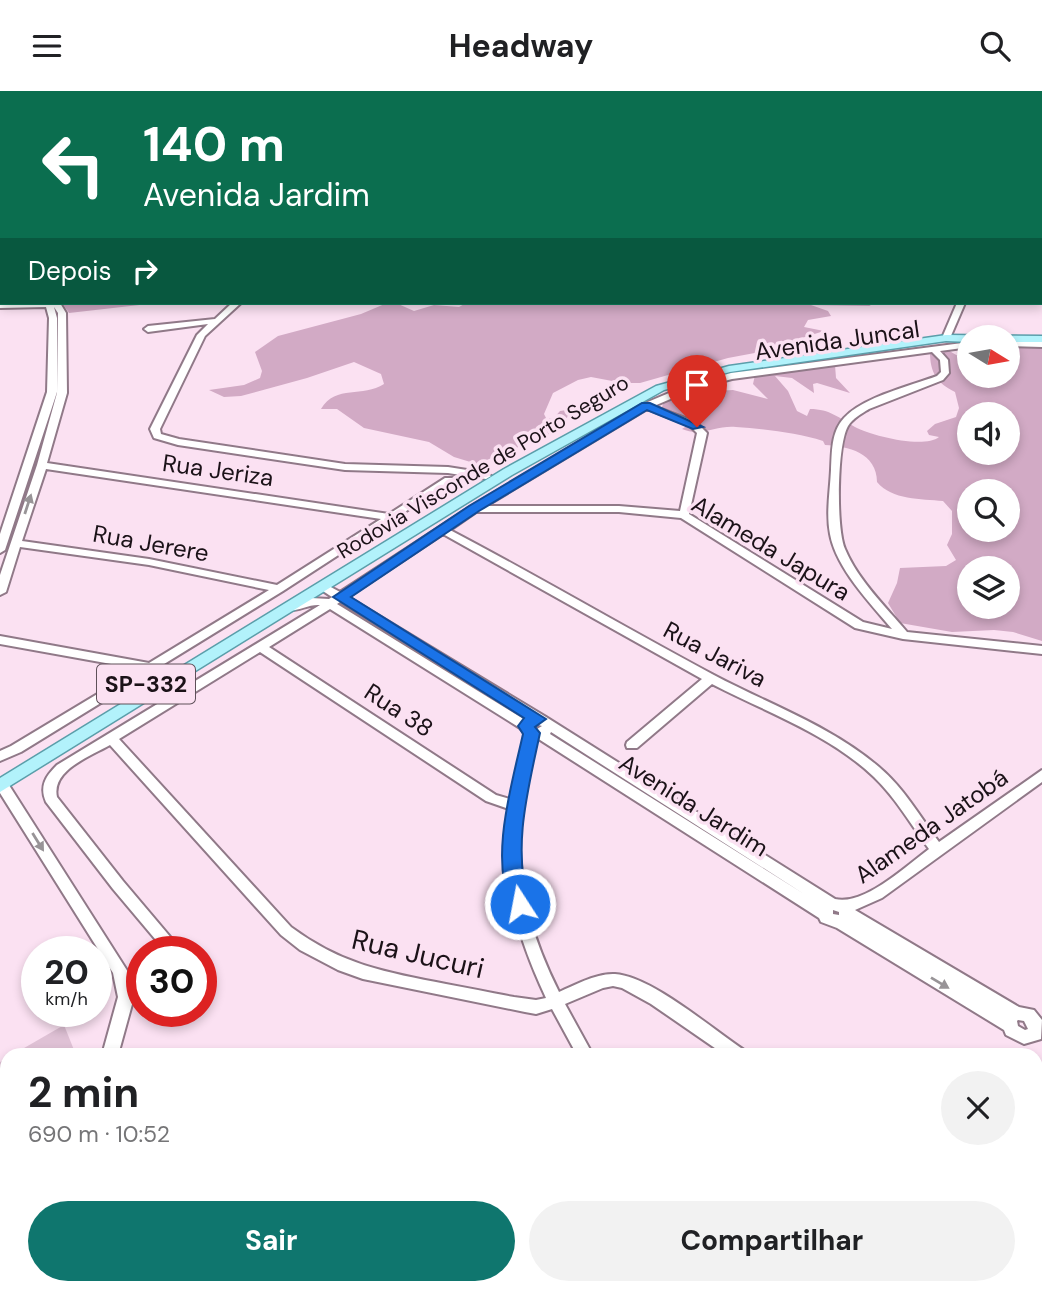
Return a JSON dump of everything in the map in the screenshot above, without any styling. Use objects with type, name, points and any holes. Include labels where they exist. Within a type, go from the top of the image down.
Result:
[{"type":"main road","name":"Rodovia Visconde de Porto Seguro","points":[[285,591],[624,399],[665,381],[726,364],[946,336],[1042,339]]},
{"type":"main road","name":"Rodovia Visconde de Porto Seguro","points":[[284,610],[508,472],[660,388],[729,369],[946,336]]},
{"type":"main road","points":[[285,591],[310,586],[323,587]]},
{"type":"main road","name":"SP-332","points":[[1,781],[285,591]]},
{"type":"main road","name":"SP-332","points":[[1,781],[284,610]]},
{"type":"street","points":[[0,592],[29,466],[52,392],[53,318],[50,305]]},
{"type":"street","points":[[9,544],[41,465],[62,393],[62,313],[51,305]]},
{"type":"street","points":[[234,305],[201,335],[155,429],[157,436],[178,442],[345,467],[447,470],[486,476]]},
{"type":"street","points":[[946,336],[960,305]]},
{"type":"street","points":[[148,329],[214,321]]},
{"type":"street","points":[[1020,342],[1042,339]]},
{"type":"street","name":"Avenida Juncal","points":[[161,936],[53,802],[48,793],[49,783],[62,768],[335,601],[474,509],[646,406],[691,387],[731,376],[957,345]]},
{"type":"street","points":[[903,635],[845,559],[836,543],[834,524],[838,442],[841,428],[862,409],[940,378],[946,373],[944,360],[933,348]]},
{"type":"street","points":[[646,406],[693,424],[702,433],[684,515]]},
{"type":"street","name":"Rua Jeriza","points":[[29,466],[41,465],[389,517]]},
{"type":"street","points":[[0,756],[285,591],[389,517],[449,480]]},
{"type":"street","name":"Alameda Japura","points":[[474,509],[620,509],[684,515],[845,618],[871,629],[1042,650]]},
{"type":"street","name":"Rua Jariva","points":[[442,530],[856,755],[877,772],[938,851]]},
{"type":"street","name":"Rua Jerere","points":[[9,544],[149,562],[285,591]]},
{"type":"street","name":"Avenida Jardim","points":[[323,587],[335,601],[537,728],[1012,1019],[1038,1027]]},
{"type":"street","points":[[284,610],[312,601],[335,601]]},
{"type":"street","points":[[0,640],[150,667]]},
{"type":"street","name":"Rua 38","points":[[259,646],[491,798],[516,806]]},
{"type":"street","points":[[632,745],[711,678]]},
{"type":"street","points":[[537,728],[516,806],[512,843],[513,883],[532,947],[554,1003],[581,1048]]},
{"type":"street","name":"Rua Jucuri","points":[[110,737],[270,915],[306,949],[352,971],[523,1006],[554,1003],[596,983],[620,980],[647,993],[728,1048]]},
{"type":"street","name":"Alameda Jatobá","points":[[837,912],[877,894],[1042,775]]},
{"type":"street","points":[[1,781],[120,972],[126,997],[112,1048]]},
{"type":"shaded area","points":[[63,305],[139,305],[69,313]]},
{"type":"shaded area","points":[[382,305],[400,305],[414,311],[434,305],[811,305],[828,311],[831,316],[808,320],[804,327],[824,331],[805,337],[791,346],[728,358],[640,383],[591,377],[578,380],[553,393],[544,414],[546,418],[553,419],[560,411],[567,410],[570,415],[548,435],[477,464],[454,457],[429,442],[364,428],[337,409],[321,409],[334,397],[384,384],[381,374],[354,362],[241,396],[224,397],[209,390],[244,385],[260,378],[262,371],[255,352],[278,336],[361,314]]},
{"type":"shaded area","points":[[1020,345],[1042,345],[1042,641],[1013,632],[952,632],[900,623],[888,603],[900,568],[946,566],[956,560],[947,545],[952,534],[952,511],[943,501],[907,497],[883,488],[877,482],[872,464],[860,453],[852,450],[825,445],[823,441],[802,436],[758,429],[729,427],[689,431],[682,429],[690,424],[664,412],[662,407],[664,401],[715,383],[720,383],[715,391],[733,390],[768,399],[753,384],[755,375],[830,363],[835,365],[836,378],[850,393],[817,383],[813,384],[814,393],[792,378],[775,376],[788,391],[797,411],[807,416],[810,409],[823,411],[873,434],[922,442],[939,437],[929,435],[927,431],[935,424],[956,417],[957,414],[957,465],[1020,465],[1020,402],[958,402],[955,392],[939,381],[931,366],[930,352],[946,349],[957,355],[957,389],[1020,389]]},
{"type":"shaded area","points":[[65,1027],[73,1048],[24,1048]]},
{"type":"route","points":[[520,904],[513,883],[512,843],[516,806],[531,733],[526,726],[528,722],[538,719],[341,597],[474,509],[646,406],[697,427]]}]
